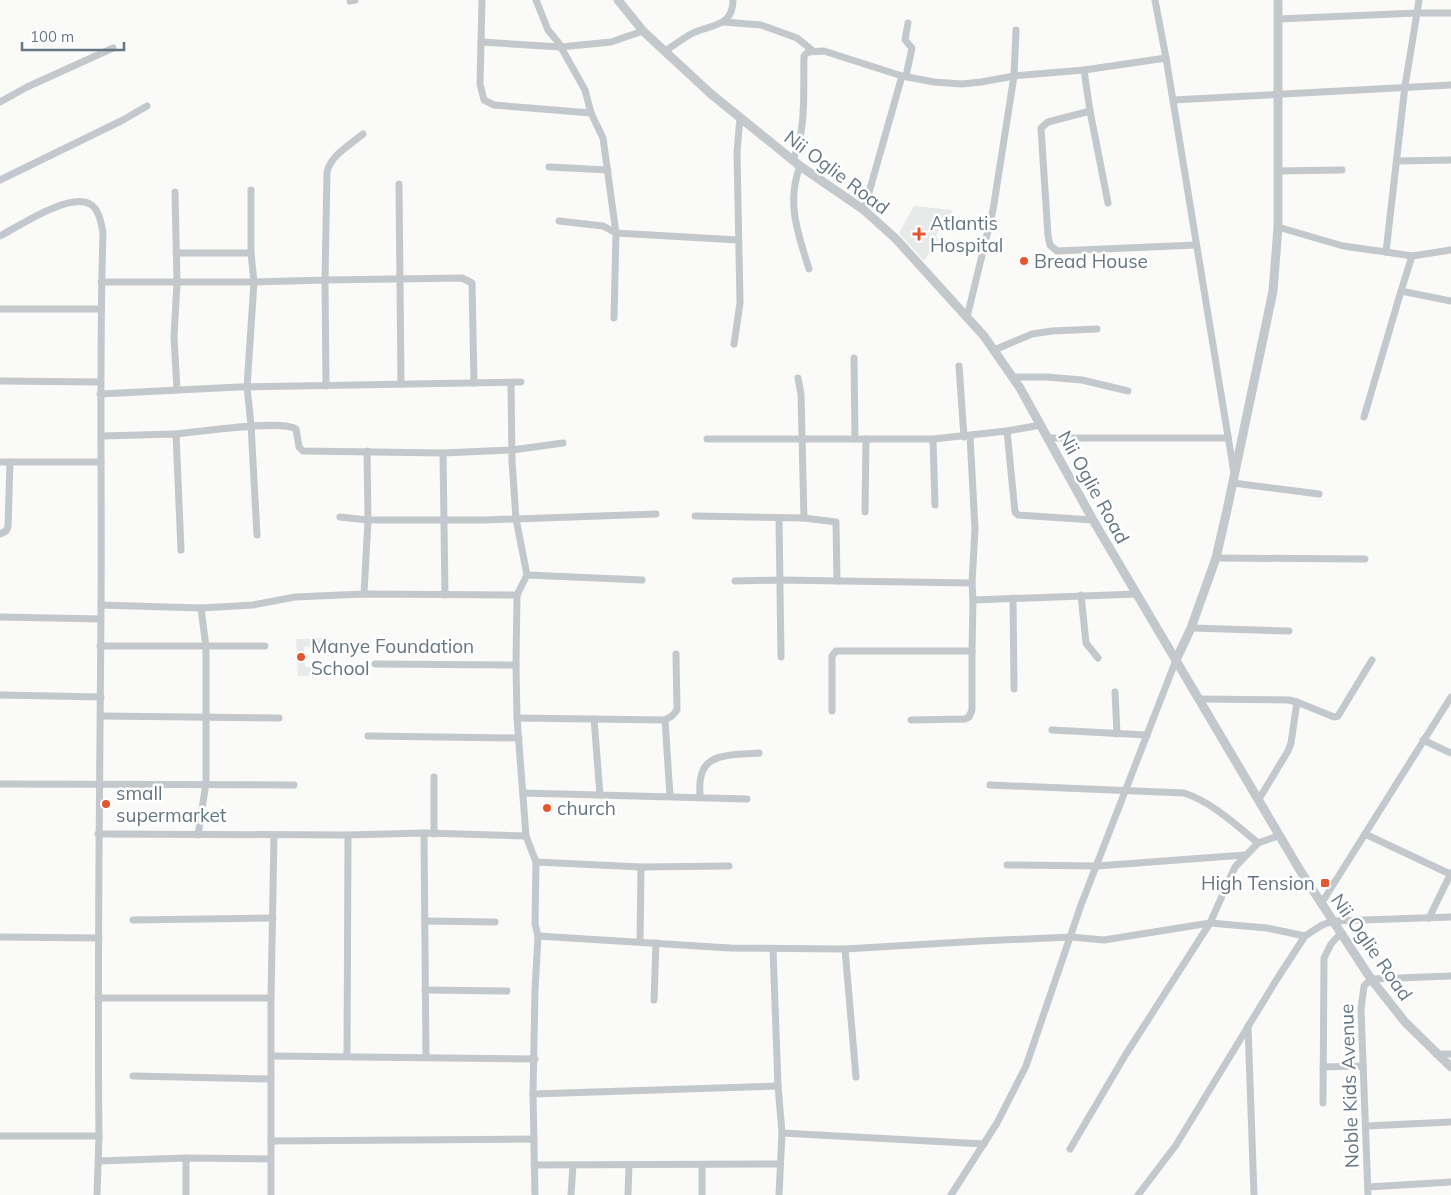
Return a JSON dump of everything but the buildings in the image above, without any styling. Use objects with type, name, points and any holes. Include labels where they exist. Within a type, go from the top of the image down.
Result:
[{"type":"street","points":[[482,0],[480,84],[484,100],[494,105],[591,114]]},
{"type":"street","points":[[536,0],[548,30],[585,90],[591,114],[602,138],[616,233],[614,318]]},
{"type":"street","name":"Nii Oglie Road","points":[[618,0],[643,31],[740,118],[797,163],[864,210],[896,239],[968,317],[994,350],[1041,425],[1093,520],[1278,836],[1321,904],[1370,979],[1405,1022],[1451,1067]]},
{"type":"street","points":[[724,22],[732,14],[733,0]]},
{"type":"street","points":[[1155,0],[1234,479]]},
{"type":"street","points":[[951,1195],[984,1144],[1026,1066],[1081,905],[1176,660],[1191,628],[1216,558],[1273,290],[1278,227],[1279,171],[1278,0]]},
{"type":"street","points":[[1386,252],[1405,86],[1419,0]]},
{"type":"street","points":[[1278,19],[1451,12]]},
{"type":"street","points":[[665,51],[693,33],[724,22],[761,25],[797,38],[813,51]]},
{"type":"street","points":[[864,210],[912,48],[905,40],[908,23]]},
{"type":"street","points":[[968,317],[994,210],[1014,76],[1016,30]]},
{"type":"street","points":[[481,42],[560,47],[611,42],[643,31]]},
{"type":"street","points":[[0,102],[27,87],[112,48]]},
{"type":"street","points":[[809,269],[798,234],[793,198],[802,126],[804,56],[808,52],[824,51],[904,76],[934,82],[962,84],[1014,76],[1084,70],[1166,58]]},
{"type":"street","points":[[1084,70],[1108,203]]},
{"type":"street","points":[[1173,100],[1451,85]]},
{"type":"street","points":[[0,180],[123,120],[147,106]]},
{"type":"street","points":[[1090,111],[1048,122],[1041,128],[1050,245],[1057,251],[1196,245]]},
{"type":"street","points":[[734,344],[740,303],[737,152],[740,118]]},
{"type":"street","points":[[326,386],[325,280],[328,165],[333,158],[363,134]]},
{"type":"street","points":[[1397,161],[1451,160]]},
{"type":"street","points":[[549,167],[608,170]]},
{"type":"street","points":[[1279,171],[1342,170]]},
{"type":"street","points":[[399,184],[401,384]]},
{"type":"street","points":[[251,190],[251,253],[254,282],[248,387],[252,425],[257,535]]},
{"type":"street","points":[[175,192],[177,282],[174,337],[177,390]]},
{"type":"street","points":[[0,236],[62,204],[81,201],[91,204],[97,212],[103,232],[100,382],[101,716],[98,834],[100,938],[98,998],[99,1161],[97,1195]]},
{"type":"street","points":[[559,222],[603,226],[616,233],[738,240]]},
{"type":"street","points":[[1278,227],[1343,246],[1412,256],[1451,250]]},
{"type":"street","points":[[176,253],[251,253]]},
{"type":"street","points":[[1364,417],[1412,256]]},
{"type":"street","points":[[101,282],[254,282],[462,278],[472,283],[474,383]]},
{"type":"street","points":[[1402,291],[1451,301]]},
{"type":"street","points":[[0,310],[101,309]]},
{"type":"street","points":[[994,350],[1032,334],[1097,329]]},
{"type":"street","points":[[854,358],[855,438]]},
{"type":"street","points":[[911,720],[965,719],[969,717],[972,710],[972,582],[975,529],[959,366]]},
{"type":"street","points":[[1013,378],[1047,377],[1082,380],[1128,391]]},
{"type":"street","points":[[798,378],[801,394],[803,439],[804,518]]},
{"type":"street","points":[[0,381],[100,382]]},
{"type":"street","points":[[100,394],[248,387],[521,382]]},
{"type":"street","points":[[511,383],[516,519],[527,575],[518,595],[517,718],[526,836],[536,862],[535,924],[538,936],[533,1094],[535,1195]]},
{"type":"street","points":[[100,436],[176,434],[252,425],[292,426],[296,429],[299,447],[303,451],[444,453],[512,450],[563,443]]},
{"type":"street","points":[[707,439],[933,439],[1007,431],[1041,425]]},
{"type":"street","points":[[1007,431],[1015,512],[1018,515],[1093,520]]},
{"type":"street","points":[[176,434],[180,550]]},
{"type":"street","points":[[1048,438],[1228,438]]},
{"type":"street","points":[[865,512],[866,439]]},
{"type":"street","points":[[933,439],[935,505]]},
{"type":"street","points":[[364,594],[368,520],[367,452]]},
{"type":"street","points":[[444,453],[445,595]]},
{"type":"street","points":[[0,462],[101,462]]},
{"type":"street","points":[[0,534],[6,531],[8,527],[10,462]]},
{"type":"street","points":[[1234,479],[1319,494]]},
{"type":"street","points":[[340,517],[368,520],[444,520],[656,514]]},
{"type":"street","points":[[695,516],[804,518],[836,522],[837,581]]},
{"type":"street","points":[[779,518],[781,657]]},
{"type":"street","points":[[1216,558],[1365,558]]},
{"type":"street","points":[[527,575],[642,580]]},
{"type":"street","points":[[735,581],[972,582]]},
{"type":"street","points":[[101,605],[201,608],[254,605],[295,597],[364,594],[518,595]]},
{"type":"street","points":[[973,600],[1136,594]]},
{"type":"street","points":[[1081,596],[1086,643],[1098,658]]},
{"type":"street","points":[[1013,598],[1014,689]]},
{"type":"street","points":[[198,835],[206,783],[206,647],[201,608]]},
{"type":"street","points":[[0,617],[101,620]]},
{"type":"street","points":[[1191,628],[1289,631]]},
{"type":"street","points":[[100,646],[264,646]]},
{"type":"street","points":[[832,711],[832,656],[836,651],[972,652]]},
{"type":"street","points":[[517,718],[666,720],[677,710],[676,654]]},
{"type":"street","points":[[1198,699],[1297,702],[1334,717],[1338,716],[1372,660]]},
{"type":"street","points":[[375,664],[516,665]]},
{"type":"street","points":[[1115,692],[1117,734]]},
{"type":"street","points":[[0,695],[100,697]]},
{"type":"street","points":[[1321,904],[1451,697]]},
{"type":"street","points":[[1258,800],[1291,744],[1297,702]]},
{"type":"street","points":[[101,716],[279,718]]},
{"type":"street","points":[[594,719],[600,795]]},
{"type":"street","points":[[666,720],[670,796]]},
{"type":"street","points":[[1052,730],[1147,735]]},
{"type":"street","points":[[368,736],[519,738]]},
{"type":"street","points":[[1423,740],[1451,752]]},
{"type":"street","points":[[700,797],[700,778],[702,770],[708,762],[728,755],[759,754]]},
{"type":"street","points":[[434,777],[434,834]]},
{"type":"street","points":[[0,784],[206,783],[294,785]]},
{"type":"street","points":[[990,785],[1174,792],[1192,796],[1232,822],[1258,843]]},
{"type":"street","points":[[523,792],[747,798]]},
{"type":"street","points":[[98,834],[348,835],[424,833],[526,836]]},
{"type":"street","points":[[424,833],[426,1057]]},
{"type":"street","points":[[1365,834],[1451,873],[1429,918]]},
{"type":"street","points":[[271,1195],[271,998],[274,835]]},
{"type":"street","points":[[347,1056],[348,835]]},
{"type":"street","points":[[1070,1149],[1126,1054],[1210,923],[1235,867],[1258,843],[1278,836]]},
{"type":"street","points":[[1007,865],[1097,866],[1245,855]]},
{"type":"street","points":[[536,862],[641,866],[729,866]]},
{"type":"street","points":[[640,942],[641,866]]},
{"type":"street","points":[[1138,1195],[1176,1145],[1305,936],[1322,925],[1333,921],[1451,917]]},
{"type":"street","points":[[133,920],[273,918]]},
{"type":"street","points":[[425,920],[496,922]]},
{"type":"street","points":[[538,936],[773,949],[845,949],[980,940],[1071,937],[1104,940],[1210,923],[1268,928],[1305,936]]},
{"type":"street","points":[[1323,1103],[1324,958],[1331,944],[1341,933]]},
{"type":"street","points":[[0,938],[100,938]]},
{"type":"street","points":[[654,1000],[656,943]]},
{"type":"street","points":[[773,949],[778,1086],[782,1133],[779,1195]]},
{"type":"street","points":[[845,949],[856,1077]]},
{"type":"street","points":[[1370,979],[1451,976]]},
{"type":"street","name":"Noble Kids Avenue","points":[[1368,1191],[1361,996],[1364,986],[1370,979]]},
{"type":"street","points":[[425,990],[507,991]]},
{"type":"street","points":[[98,998],[271,998]]},
{"type":"street","points":[[1248,1026],[1254,1195]]},
{"type":"street","points":[[1436,1054],[1451,1054]]},
{"type":"street","points":[[272,1056],[535,1059]]},
{"type":"street","points":[[1323,1067],[1363,1066]]},
{"type":"street","points":[[133,1076],[271,1079]]},
{"type":"street","points":[[533,1094],[778,1086]]},
{"type":"street","points":[[1366,1126],[1451,1122]]},
{"type":"street","points":[[782,1133],[984,1144]]},
{"type":"street","points":[[0,1136],[99,1136]]},
{"type":"street","points":[[271,1142],[534,1139]]},
{"type":"street","points":[[99,1161],[186,1158],[270,1159]]},
{"type":"street","points":[[186,1158],[186,1195]]},
{"type":"street","points":[[534,1165],[780,1164]]},
{"type":"street","points":[[571,1195],[573,1165]]},
{"type":"street","points":[[628,1195],[629,1165]]},
{"type":"street","points":[[702,1165],[702,1195]]},
{"type":"street","points":[[1368,1191],[1451,1182]]},
{"type":"shaded area","name":"Atlantis Hospital","points":[[914,206],[953,210],[936,235],[938,240],[924,261],[899,233]]},
{"type":"shaded area","name":"Manye Foundation School","points":[[324,638],[325,646],[304,647],[305,667],[326,667],[326,675],[298,676],[296,639]]},
{"type":"place","name":"Atlantis Hospital","points":[[919,234]]},
{"type":"place","name":"Bread House","points":[[1024,261]]},
{"type":"place","name":"Manye Foundation School","points":[[301,657]]},
{"type":"place","name":"small supermarket","points":[[106,804]]},
{"type":"place","name":"church","points":[[547,808]]},
{"type":"place","name":"High Tension","points":[[1325,883]]}]
